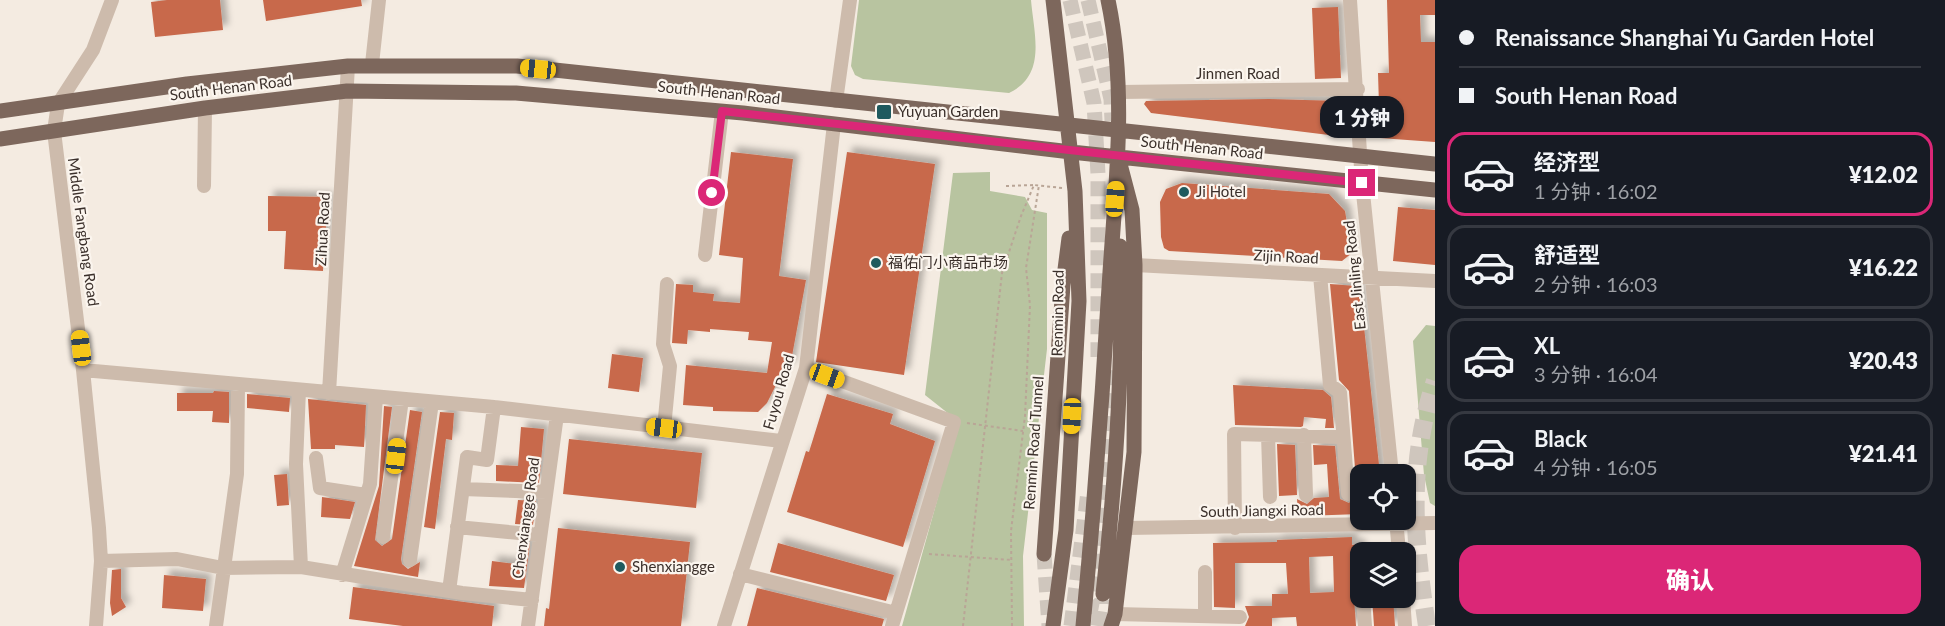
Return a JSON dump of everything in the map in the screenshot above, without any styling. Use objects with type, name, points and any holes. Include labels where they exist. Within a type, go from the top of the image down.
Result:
[{"type":"main road","name":"Renmin Road","points":[[1053,0],[1075,190],[1078,301],[1066,530],[1053,626]]},
{"type":"main road","points":[[1083,626],[1099,449],[1118,157],[1120,92],[1108,0]]},
{"type":"main road","name":"South Henan Road","points":[[0,111],[187,84],[348,66],[372,64],[517,66],[1435,164]]},
{"type":"main road","name":"South Henan Road","points":[[0,139],[205,108],[347,91],[516,93],[722,111],[1071,152],[1435,190]]},
{"type":"main road","points":[[1113,620],[1134,452],[1135,266],[1132,210],[1118,157]]},
{"type":"main road","points":[[1103,594],[1112,515],[1123,318],[1118,157]]},
{"type":"main road","name":"Renmin Road Tunnel","points":[[1044,555],[1063,285],[1075,190]]},
{"type":"street","name":"Middle Fangbang Road","points":[[96,626],[101,561],[83,370],[54,131],[58,104],[93,50],[112,0]]},
{"type":"street","points":[[372,64],[379,0]]},
{"type":"street","points":[[836,101],[850,0]]},
{"type":"street","name":"East Jinling Road","points":[[1350,0],[1358,89],[1362,183],[1391,464]]},
{"type":"street","name":"Zihua Road","points":[[329,393],[348,66]]},
{"type":"street","name":"Jinmen Road","points":[[1120,92],[1358,89]]},
{"type":"street","points":[[204,186],[205,108]]},
{"type":"street","points":[[705,255],[722,111]]},
{"type":"street","name":"Fuyou Road","points":[[724,626],[806,368],[834,124]]},
{"type":"street","name":"Zijin Road","points":[[1135,266],[1435,281]]},
{"type":"street","points":[[1320,275],[1330,385],[1340,392],[1348,494]]},
{"type":"street","points":[[664,428],[670,366],[663,344],[667,284]]},
{"type":"street","points":[[740,574],[894,619],[952,421],[806,368]]},
{"type":"street","points":[[83,370],[494,407],[781,441]]},
{"type":"street","points":[[216,626],[237,474],[238,385]]},
{"type":"street","points":[[299,390],[296,464],[301,567]]},
{"type":"street","points":[[342,575],[370,484],[376,397]]},
{"type":"street","points":[[383,537],[402,399]]},
{"type":"street","points":[[410,560],[432,402]]},
{"type":"street","points":[[449,591],[467,457],[487,460],[494,407]]},
{"type":"street","name":"Chenxiangge Road","points":[[528,626],[557,415]]},
{"type":"street","points":[[1235,528],[1234,434],[1342,437]]},
{"type":"street","points":[[1268,435],[1270,497]]},
{"type":"street","points":[[1304,435],[1306,495]]},
{"type":"street","points":[[316,458],[320,488],[366,495]]},
{"type":"street","points":[[463,489],[546,492]]},
{"type":"street","name":"South Jiangxi Road","points":[[1416,522],[1435,523]]},
{"type":"street","name":"South Jiangxi Road","points":[[1126,528],[1235,528],[1350,524]]},
{"type":"street","points":[[458,526],[540,534]]},
{"type":"street","points":[[101,561],[177,559],[223,568],[301,567],[449,591],[532,600]]},
{"type":"street","points":[[1205,572],[1205,615]]},
{"type":"street","points":[[1364,608],[1365,626]]},
{"type":"street","points":[[1404,608],[1405,626]]},
{"type":"street","points":[[1113,620],[1205,615],[1240,617]]},
{"type":"path","points":[[963,626],[1002,273],[1034,185]]},
{"type":"path","points":[[1012,626],[1011,531],[1023,431],[1030,305],[1026,268],[1039,185]]},
{"type":"path","points":[[1006,186],[1039,185],[1075,190]]},
{"type":"path","points":[[952,421],[1023,431]]},
{"type":"path","points":[[914,552],[1012,560]]},
{"type":"green space","points":[[859,0],[1031,0],[1035,53],[1029,76],[1009,93],[863,79],[855,75],[851,66]]},
{"type":"green space","points":[[990,172],[990,191],[1025,197],[1032,210],[1047,213],[1047,349],[1023,556],[1024,626],[902,626],[959,422],[925,395],[953,173]]},
{"type":"green space","points":[[1426,325],[1435,326],[1435,506],[1430,503],[1424,475],[1413,341]]},
{"type":"building","points":[[220,0],[223,30],[155,37],[151,2]]},
{"type":"building","points":[[263,0],[361,0],[362,6],[266,21]]},
{"type":"building","points":[[1387,0],[1435,0],[1435,15],[1420,15],[1421,42],[1435,42],[1435,142],[1380,138],[1378,73],[1389,73]]},
{"type":"building","points":[[1338,7],[1341,78],[1315,79],[1312,8]]},
{"type":"building","points":[[1269,99],[1340,101],[1343,131],[1337,136],[1151,113],[1144,104],[1146,101]]},
{"type":"building","points":[[731,152],[793,159],[779,276],[806,280],[790,367],[785,367],[767,403],[758,412],[713,411],[713,407],[683,405],[686,365],[767,373],[772,342],[748,340],[749,332],[710,329],[710,332],[688,330],[687,344],[672,343],[676,284],[693,285],[693,292],[714,294],[713,301],[740,303],[743,258],[719,255]]},
{"type":"building","name":"福佑门小商品市场","points":[[847,152],[935,164],[904,375],[816,362]]},
{"type":"building","points":[[1182,183],[1329,194],[1345,211],[1352,253],[1342,261],[1169,251],[1164,248],[1161,237],[1160,202],[1166,189]]},
{"type":"building","points":[[268,196],[328,197],[323,271],[284,269],[286,231],[268,231]]},
{"type":"building","points":[[1398,207],[1435,210],[1435,265],[1393,261]]},
{"type":"building","points":[[1330,284],[1356,286],[1360,290],[1379,464],[1355,464],[1349,391],[1339,380]]},
{"type":"building","points":[[612,354],[643,358],[639,392],[608,388]]},
{"type":"building","points":[[1233,385],[1323,390],[1331,397],[1334,428],[1325,428],[1326,419],[1304,417],[1301,427],[1235,425]]},
{"type":"building","points":[[214,391],[229,392],[229,423],[212,422],[213,411],[177,411],[177,393],[213,393]]},
{"type":"building","points":[[247,394],[290,398],[289,412],[247,408]]},
{"type":"building","points":[[827,394],[893,414],[890,424],[935,441],[903,547],[787,512]]},
{"type":"building","points":[[308,399],[366,405],[364,447],[335,445],[335,449],[311,449]]},
{"type":"building","points":[[384,406],[392,407],[375,540],[382,546],[392,539],[410,410],[422,412],[401,559],[402,564],[408,569],[420,562],[418,577],[354,566],[379,486]]},
{"type":"building","points":[[440,412],[454,413],[452,440],[446,439],[435,529],[424,527]]},
{"type":"building","points":[[521,427],[544,429],[539,483],[496,481],[496,465],[518,466]]},
{"type":"building","points":[[569,439],[702,453],[696,508],[563,494]]},
{"type":"building","points":[[1277,444],[1295,445],[1297,495],[1279,496]]},
{"type":"building","points":[[1313,445],[1335,446],[1340,499],[1349,503],[1350,514],[1304,516],[1304,512],[1298,513],[1297,499],[1307,504],[1314,498],[1329,497],[1327,464],[1314,465]]},
{"type":"building","points":[[287,474],[289,505],[277,506],[274,475]]},
{"type":"building","points":[[322,497],[355,502],[350,519],[321,517]]},
{"type":"building","points":[[518,500],[536,501],[533,525],[515,524]]},
{"type":"building","name":"Shenxiangge","points":[[558,528],[690,542],[681,626],[544,626],[546,608],[549,609]]},
{"type":"building","points":[[1352,537],[1352,542],[1350,542],[1350,608],[1355,608],[1356,626],[1297,626],[1296,617],[1272,618],[1272,626],[1245,626],[1249,617],[1245,606],[1272,606],[1272,594],[1288,594],[1286,563],[1235,563],[1235,608],[1214,607],[1213,543],[1277,542],[1277,540]],"holes":[[[1333,556],[1334,592],[1310,593],[1309,557]]]},
{"type":"building","points":[[519,542],[530,543],[524,588],[489,586],[492,561],[516,564]]},
{"type":"building","points":[[778,543],[894,575],[886,601],[770,572]]},
{"type":"building","points":[[121,569],[121,598],[126,607],[112,616],[110,603],[112,570]]},
{"type":"building","points":[[164,575],[206,579],[203,611],[162,608]]},
{"type":"building","points":[[353,587],[494,606],[492,626],[403,626],[349,619]]},
{"type":"building","points":[[757,588],[884,619],[882,626],[747,626]]},
{"type":"building","points":[[1373,608],[1394,608],[1395,626],[1374,626]]},
{"type":"tunnel","points":[[1070,0],[1094,103],[1098,174],[1098,357]]},
{"type":"tunnel","points":[[1088,0],[1111,99],[1112,121]]},
{"type":"tunnel","points":[[1090,614],[1098,570],[1114,364]]},
{"type":"tunnel","points":[[1427,626],[1416,533],[1416,503],[1420,443],[1435,381]]},
{"type":"tunnel","points":[[1071,626],[1088,492]]},
{"type":"tunnel","points":[[1044,554],[1049,626]]},
{"type":"tunnel","points":[[1098,626],[1102,599]]},
{"type":"place","name":"Yuyuan Garden","points":[[884,112]]},
{"type":"place","name":"Ji Hotel","points":[[1184,192]]},
{"type":"place","name":"福佑门小商品市场","points":[[876,263]]},
{"type":"place","name":"Shenxiangge","points":[[620,567]]},
{"type":"route","points":[[712,193],[722,111],[1362,183]]}]
